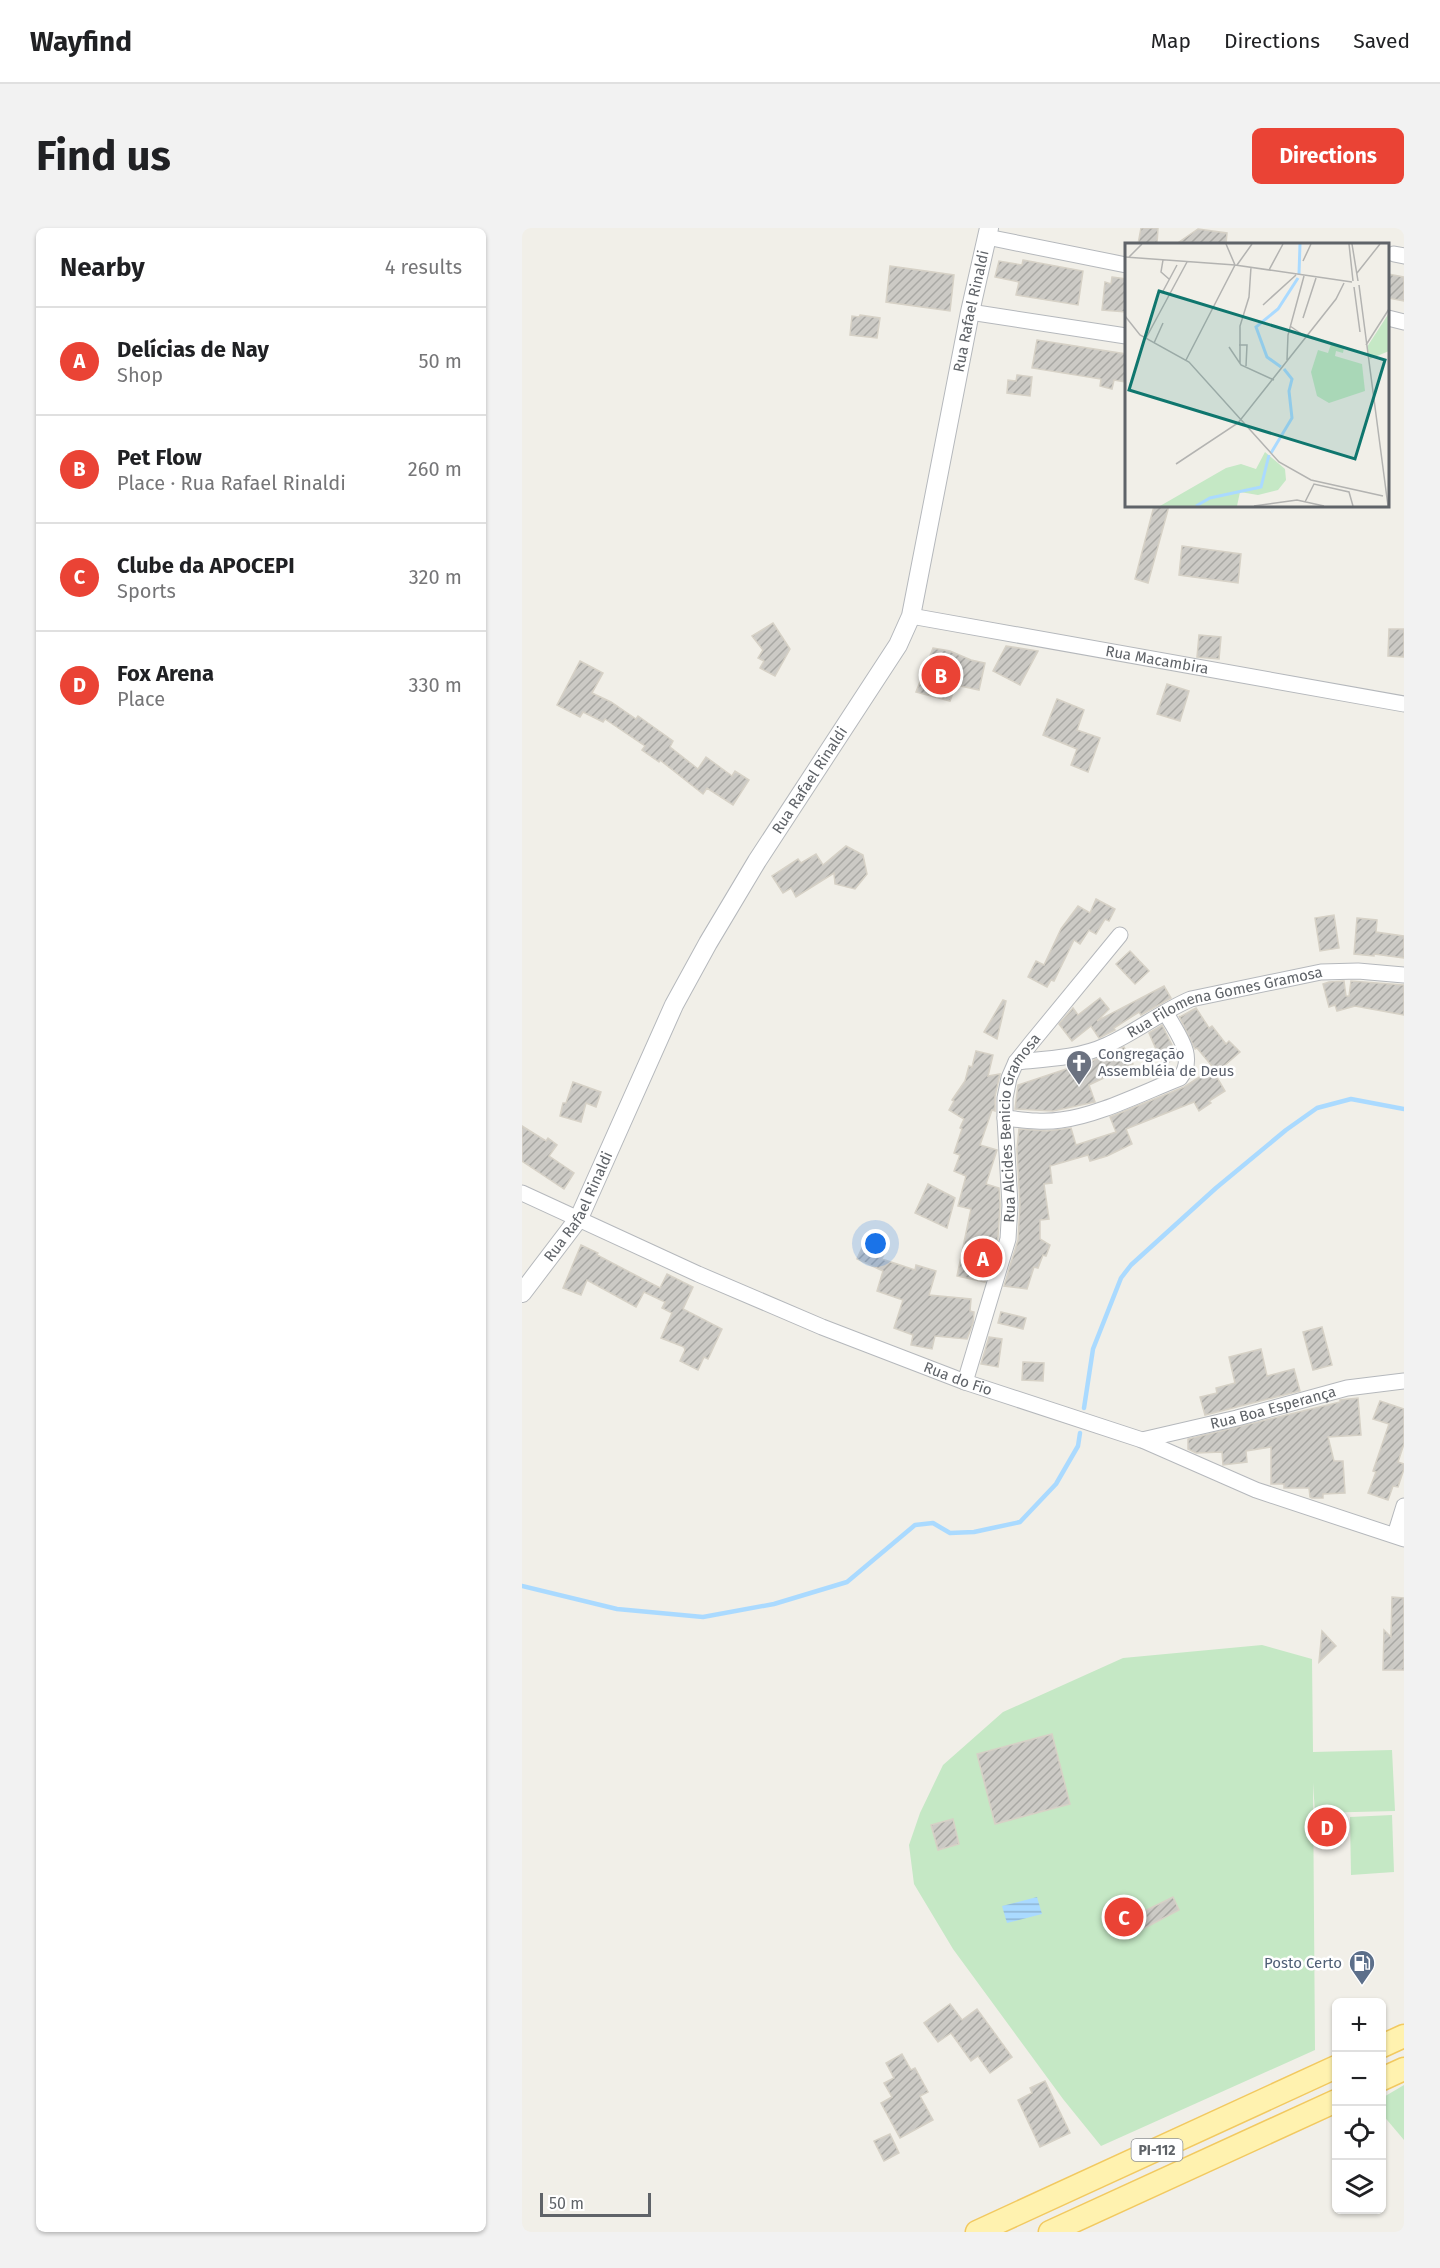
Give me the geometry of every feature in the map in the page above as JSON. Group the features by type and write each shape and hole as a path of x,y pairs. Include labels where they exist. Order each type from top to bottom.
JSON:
{"main road":[{"path":"1386,2044 1404,2036"},
{"name":"PI-112","path":"977,2232 1332,2069"},
{"path":"1386,2077 1404,2069"},
{"name":"PI-112","path":"1050,2232 1332,2102"}],"street":[{"path":"988,232 1125,265"},
{"name":"Rua Rafael Rinaldi","path":"522,1293 579,1218 674,1005 692,971 756,861 898,645 911,616 970,312 988,232"},
{"path":"970,312 1125,336"},
{"path":"1389,318 1404,322"},
{"name":"Rua Macambira","path":"911,616 1404,704"},
{"name":"Rua Alcides Benicio Gramosa","path":"965,1382 1008,1239 1010,1205 1005,1098 1009,1078 1016,1062 1120,935"},
{"name":"Rua Filomena Gomes Gramosa","path":"1016,1062 1084,1053 1106,1046 1191,999 1321,972 1358,970 1404,975"},
{"path":"1005,1118 1048,1122 1063,1120 1106,1107 1180,1078 1186,1071 1188,1054 1166,1013"},
{"name":"Rua do Fio","path":"522,1193 811,1323 965,1382 1142,1440 1256,1490 1400,1537"},
{"name":"Rua Boa Esperança","path":"1142,1440 1237,1418 1347,1388 1404,1381"},
{"path":"1400,1537 1404,1506"}],"green space":[{"path":"1262,1645 1312,1659 1313,1752 1392,1750 1395,1811 1315,1813 1313,1783 1315,2050 1101,2146 1063,2099 953,1949 914,1884 909,1845 920,1813 943,1765 1003,1712 1123,1658"},
{"path":"1392,1815 1394,1872 1351,1875 1350,1817"},
{"path":"1404,2085 1404,2140 1386,2119 1386,2096"}],"water":[{"path":"1037,1897 1042,1914 1007,1923 1002,1906"}],"building":[{"path":"1141,228 1158,228 1157,243 1138,243"},
{"path":"1198,229 1227,233 1226,243 1179,242"},
{"path":"1023,260 1083,271 1078,305 1016,295 1019,282 995,277 999,261 1022,265"},
{"path":"890,266 954,275 950,311 886,302"},
{"path":"1389,274 1404,277 1404,301 1389,298"},
{"path":"1112,277 1125,279 1125,312 1102,310 1105,282 1111,284"},
{"path":"860,315 880,318 877,338 850,335 852,316 859,317"},
{"path":"1037,340 1125,354 1125,382 1114,380 1112,389 1100,386 1101,379 1032,368"},
{"path":"1017,375 1032,377 1030,396 1007,393 1008,380 1016,381"},
{"path":"1154,507 1169,507 1148,583 1135,579"},
{"path":"1182,546 1241,554 1238,583 1179,575"},
{"path":"773,623 790,649 775,676 760,668 764,661 758,658 763,650 752,636"},
{"path":"1389,629 1404,629 1404,657 1388,656"},
{"path":"1199,635 1221,637 1219,659 1197,657"},
{"path":"1006,646 1038,651 1020,685 993,671"},
{"path":"933,648 950,651 985,663 979,690 956,685 950,701 916,692"},
{"path":"580,661 603,673 592,693 611,702 636,719 638,716 673,741 670,747 698,769 706,757 732,776 735,771 749,780 733,805 707,788 703,794 660,760 659,762 642,750 645,746 605,719 603,722 583,712 580,717 557,705"},
{"path":"1167,684 1189,691 1180,721 1157,714"},
{"path":"1057,699 1084,710 1077,730 1100,738 1088,772 1071,765 1077,749 1043,735"},
{"path":"846,846 863,855 867,874 855,889 835,884 834,873 796,897 791,888 783,893 772,876 798,859 801,863 816,854 823,865"},
{"path":"1096,899 1115,909 1109,921 1105,919 1096,934 1089,930 1080,944 1074,940 1054,981 1051,980 1047,987 1028,977 1036,961 1044,965 1061,929 1078,906 1090,913"},
{"path":"1334,915 1339,948 1320,951 1315,918"},
{"path":"1357,918 1377,920 1376,932 1404,936 1404,958 1354,954"},
{"path":"1130,951 1149,971 1135,984 1116,964"},
{"path":"1344,981 1346,996 1349,996 1351,981 1404,985 1404,1015 1355,1006 1337,1011 1335,1005 1329,1007 1323,984"},
{"path":"1164,986 1171,998 1141,1015 1139,1012 1114,1028 1115,1030 1099,1038 1091,1026 1072,1041 1059,1024 1073,1008 1078,1015 1100,998 1109,1009 1097,1021"},
{"path":"1003,1000 1006,1001 997,1039 984,1032"},
{"path":"1196,1008 1209,1028 1212,1026 1226,1044 1229,1041 1240,1052 1217,1072 1197,1048 1195,1049 1179,1016"},
{"path":"1162,1025 1177,1058 1163,1065 1149,1033"},
{"path":"1124,1047 1133,1064 1089,1085 1095,1102 1053,1111 1015,1109 1018,1085 1083,1065"},
{"path":"976,1051 993,1055 988,1076 1000,1074 995,1096 995,1111 992,1110 980,1145 997,1150 986,1184 999,1188 1000,1205 998,1237 985,1282 957,1276 971,1209 958,1206 966,1176 954,1171 960,1155 954,1153 964,1119 949,1110 954,1101 952,1100 965,1081 969,1066 972,1067"},
{"path":"1212,1069 1225,1091 1209,1101 1211,1103 1199,1111 1194,1102 1126,1129 1132,1144 1107,1156 1090,1161 1088,1155 1050,1166 1052,1183 1044,1184 1049,1219 1040,1220 1040,1239 1050,1245 1046,1256 1043,1255 1038,1268 1034,1267 1027,1289 1004,1286 1018,1240 1020,1205 1017,1149 1019,1129 1047,1131 1071,1128 1076,1145 1116,1132 1110,1117 1184,1087"},
{"path":"573,1082 601,1092 596,1107 586,1103 581,1122 560,1116 563,1103 566,1103"},
{"path":"522,1126 546,1141 548,1138 557,1145 549,1156 574,1173 564,1189 522,1161"},
{"path":"928,1184 955,1198 947,1228 915,1213"},
{"path":"866,1239 886,1249 882,1259 915,1270 916,1265 936,1271 929,1295 971,1299 970,1311 974,1312 973,1323 967,1339 935,1336 932,1349 911,1345 913,1335 894,1328 903,1300 877,1291 883,1271 857,1259"},
{"path":"581,1245 660,1288 667,1274 693,1287 683,1309 722,1329 708,1359 704,1357 698,1370 680,1361 684,1347 661,1338 672,1313 662,1308 665,1302 644,1292 636,1307 587,1280 581,1295 563,1288"},
{"path":"1001,1312 1026,1318 1023,1329 998,1323"},
{"path":"1322,1327 1332,1365 1313,1370 1303,1332"},
{"path":"989,1337 1002,1339 998,1367 981,1364"},
{"path":"1261,1349 1267,1376 1294,1369 1300,1391 1205,1415 1200,1397 1217,1393 1216,1388 1235,1383 1229,1357"},
{"path":"1023,1362 1044,1363 1043,1381 1022,1380"},
{"path":"1358,1398 1361,1435 1328,1437 1334,1461 1343,1461 1345,1493 1323,1494 1323,1498 1312,1498 1309,1488 1284,1488 1284,1484 1271,1484 1271,1447 1246,1451 1247,1462 1223,1465 1222,1452 1196,1453 1188,1449 1188,1439 1340,1402 1340,1400"},
{"path":"1380,1401 1404,1409 1404,1444 1398,1462 1404,1464 1404,1469 1398,1487 1393,1486 1388,1500 1368,1493 1389,1424 1373,1419"},
{"path":"1392,1597 1404,1598 1404,1670 1383,1670 1384,1630 1391,1637"},
{"path":"1322,1631 1336,1646 1319,1662"},
{"path":"1052,1734 1070,1804 995,1824 977,1754"},
{"path":"1315,1815 1339,1815 1340,1840 1316,1840"},
{"path":"953,1819 959,1844 938,1850 931,1825"},
{"path":"1173,1897 1179,1910 1141,1930 1134,1916"},
{"path":"950,2004 962,2020 977,2009 1012,2057 990,2073 978,2056 971,2061 951,2033 938,2042 924,2023"},
{"path":"902,2054 911,2070 915,2068 928,2092 920,2096 933,2120 900,2138 881,2103 892,2097 884,2083 894,2078 886,2063"},
{"path":"1045,2081 1070,2133 1040,2147 1018,2100 1032,2093 1030,2088"},
{"path":"890,2134 899,2153 884,2161 874,2141"}],"waterway":[{"path":"1084,1408 1093,1349 1121,1278 1131,1265 1216,1188 1286,1130 1317,1108 1351,1099 1404,1109"},
{"path":"522,1586 617,1609 703,1617 774,1604 847,1582 915,1525 933,1523 950,1533 974,1532 1020,1522 1056,1484 1078,1446 1080,1433"}],"place":[{"name":"Pet Flow","path":"941,675"},
{"name":"Congregação Assembléia de Deus","path":"1079,1086"},
{"name":"Delícias de Nay","path":"983,1258"},
{"name":"Fox Arena","path":"1327,1827"},
{"name":"Clube da APOCEPI","path":"1124,1917"},
{"name":"Posto Certo","path":"1362,1986"}]}
